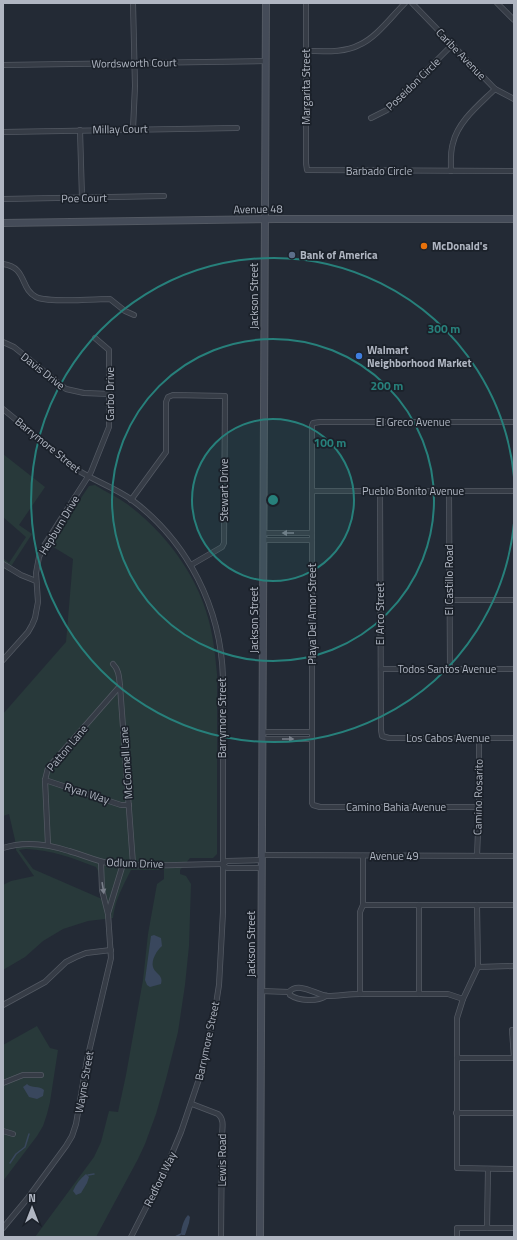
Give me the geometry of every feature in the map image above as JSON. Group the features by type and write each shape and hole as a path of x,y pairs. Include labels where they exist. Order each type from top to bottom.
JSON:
{"main road":[{"name":"Jackson Street","path":"260,1237 266,3"},
{"name":"Avenue 48","path":"3,223 265,219 514,219"}],"street":[{"path":"133,3 133,129"},
{"name":"Margarita Street","path":"306,3 307,170"},
{"path":"306,51 346,50 359,46 371,38 405,3"},
{"name":"Caribe Avenue","path":"412,3 495,89 514,99"},
{"path":"497,3 514,20"},
{"name":"Poseidon Circle","path":"371,118 387,110 452,45"},
{"name":"Wordsworth Court","path":"3,65 266,61"},
{"path":"451,171 452,143 457,132 465,120 495,89"},
{"name":"Millay Court","path":"3,132 237,128"},
{"path":"80,130 82,198"},
{"name":"Barbado Circle","path":"307,170 514,171"},
{"name":"Poe Court","path":"3,199 164,196"},
{"path":"3,264 12,266 16,269 23,278 27,288 36,297 48,300 110,299 125,311 134,315"},
{"name":"Garbo Drive","path":"88,477 109,427 109,350 95,338"},
{"name":"Davis Drive","path":"3,342 14,347 66,389 84,393 110,394"},
{"name":"Stewart Drive","path":"131,500 166,452 166,402 168,397 173,395 225,396 224,543 222,547 191,565"},
{"name":"Barrymore Street","path":"3,409 76,469 88,477 106,484 148,513 171,537 191,565 212,612 217,632 223,678 222,947 219,985 206,1051 192,1104 186,1119"},
{"name":"El Greco Avenue","path":"313,423 514,422"},
{"name":"Playa Del Amor Street","path":"313,423 313,805"},
{"name":"Hepburn Drive","path":"3,660 32,626 38,602 36,581 37,565 42,550 88,477"},
{"name":"Pueblo Bonito Avenue","path":"312,490 514,490"},
{"name":"El Arco Street","path":"380,490 380,669 382,736"},
{"name":"El Castillo Road","path":"449,490 450,669"},
{"path":"264,537 312,533"},
{"path":"264,537 312,540"},
{"path":"3,564 21,575 36,581"},
{"path":"450,600 514,600"},
{"name":"McConnell Lane","path":"113,664 117,668 119,675 133,864"},
{"name":"Todos Santos Avenue","path":"380,669 514,669"},
{"name":"Patton Lane","path":"48,846 45,780 48,768 120,686"},
{"path":"263,736 312,732"},
{"path":"263,736 312,739"},
{"name":"Los Cabos Avenue","path":"382,736 389,738 514,738"},
{"name":"Camino Rosarito","path":"477,856 479,738"},
{"name":"Ryan Way","path":"45,780 121,805 129,805"},
{"name":"Camino Bahia Avenue","path":"313,805 320,807 479,807"},
{"name":"Odlum Drive","path":"3,848 20,844 48,846 70,851 101,862 123,864 222,864 227,861 261,858"},
{"name":"Avenue 49","path":"261,858 275,856 514,856"},
{"path":"360,994 360,912 363,905 363,856"},
{"path":"239,861 239,868"},
{"name":"Wayne Street","path":"3,1228 32,1193 66,1146 72,1136 77,1118 87,1060 110,965 111,950 108,914 102,890 101,862"},
{"name":"Wayne Street","path":"108,914 123,864"},
{"name":"Odlum Drive","path":"222,864 227,868 261,868"},
{"path":"363,905 514,905"},
{"path":"419,905 419,994"},
{"path":"477,905 478,966 463,999 457,1018 457,1168 514,1169"},
{"path":"3,1005 45,982 66,962 86,953 111,950"},
{"path":"478,966 514,966"},
{"path":"261,991 288,992 292,988 298,988 326,996 360,994 448,994 463,999"},
{"path":"305,990 305,999"},
{"path":"288,992 293,998 321,999 326,996"},
{"path":"457,1058 514,1058 512,1030"},
{"path":"3,1083 23,1076 41,1075"},
{"name":"Lewis Road","path":"192,1104 218,1114 223,1120 222,1237"},
{"path":"456,1113 514,1113"},
{"name":"Redford Way","path":"131,1237 166,1168 186,1119"},
{"path":"3,1131 13,1134"},
{"path":"487,1228 488,1169"},
{"path":"457,1237 457,1228 514,1228"}],"shaded area":[{"path":"3,454 45,487 19,525 32,534 8,571 3,568 3,558 9,563 26,537 3,517"},
{"path":"95,485 127,504 140,514 164,538 185,566 200,595 206,611 212,635 217,674 217,854 213,858 190,858 180,870 180,874 186,876 191,884 189,946 185,985 178,1032 166,1079 156,1114 138,1159 96,1237 35,1237 94,1157 101,1142 109,1111 118,1112 143,980 148,934 157,884 164,879 164,870 131,870 117,899 113,918 88,921 63,929 43,941 25,957 3,970 3,885 11,881 34,876 16,850 9,814 3,816 3,714 66,642 73,559 50,545 89,486","holes":["19,850 35,850 62,855 96,867 98,871 102,899 33,869"]},
{"path":"37,1026 50,1048 58,1050 50,1102 43,1126 3,1181 3,1045"}],"water":[{"path":"154,935 161,938 162,946 155,955 153,967 162,981 161,984 150,987 147,985 145,980 151,936"},
{"path":"27,1084 44,1090 43,1096 37,1099 29,1097 23,1087"},
{"path":"86,1174 89,1177 87,1183 81,1193 76,1195 73,1191 74,1188"},
{"path":"188,1215 190,1217 189,1223 185,1235 182,1235 182,1226"}],"waterway":[{"path":"10,1163 16,1154 25,1147 29,1134"},
{"path":"88,1175 94,1174"},
{"path":"175,1237 181,1234"}],"place":[{"name":"McDonald's","path":"424,246"},
{"name":"Bank of America","path":"292,255"},
{"name":"Walmart Neighborhood Market","path":"359,356"}]}
